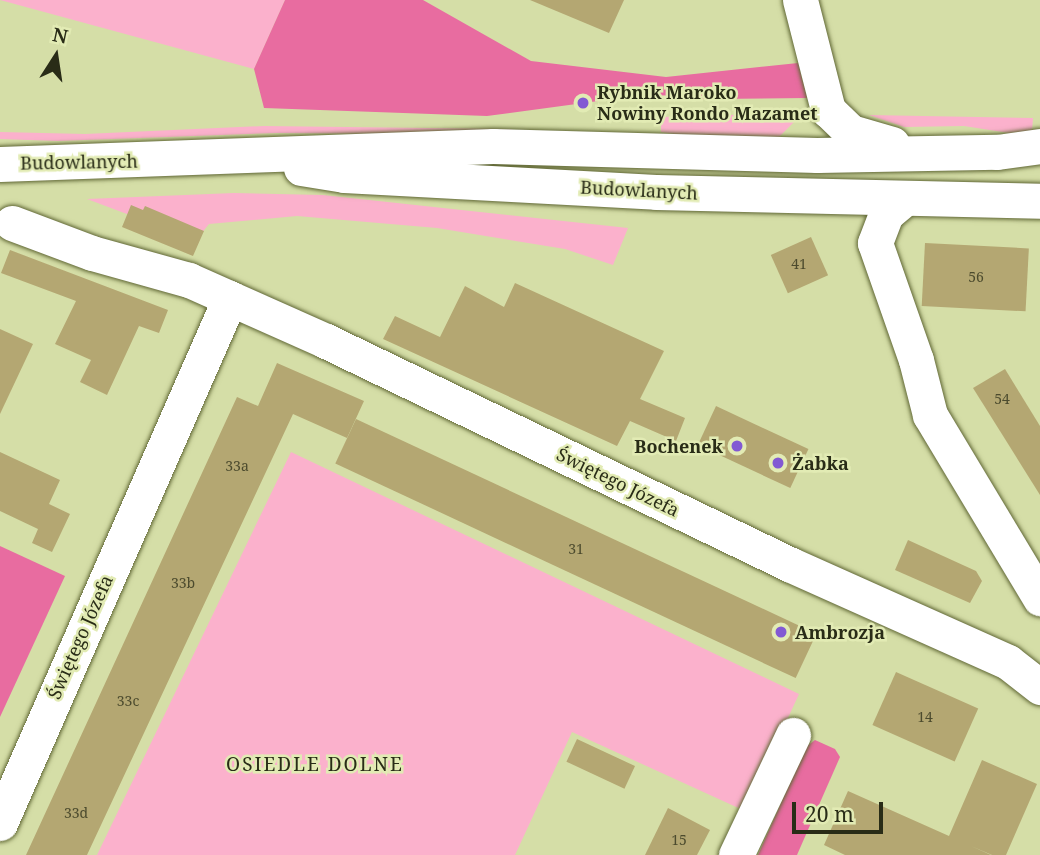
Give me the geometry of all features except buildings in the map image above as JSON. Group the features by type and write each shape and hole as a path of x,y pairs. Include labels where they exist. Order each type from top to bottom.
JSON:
{"street":[{"path":"800,0 828,110 851,132 929,154"},
{"path":"791,155 816,131 828,110"},
{"name":"Budowlanych","path":"0,169 493,146 791,155 997,152 1040,146"},
{"name":"Budowlanych","path":"239,157 344,175 656,192 1040,201"},
{"path":"905,198 886,214 875,243 920,376 930,415 1040,598"},
{"name":"Świętego Józefa","path":"12,223 104,257 189,280 326,341 789,564 1024,661 1040,687"},
{"name":"Świętego Józefa","path":"0,823 230,298"},
{"path":"736,855 793,734"}],"shaded area":[{"path":"0,0 285,0 254,69"},
{"path":"285,0 423,0 531,61 666,77 798,63 807,98 606,100 487,116 264,108 254,69"},
{"path":"803,113 778,138 749,145 661,132 661,117"},
{"path":"869,115 1033,118 1032,131 1009,133 964,126 904,127"},
{"path":"264,126 512,129 513,135 277,133 58,141 0,139 0,132 85,134"},
{"path":"234,193 323,195 628,228 613,265 565,249 437,228 297,216 209,224 196,240 87,199"},
{"path":"291,452 799,694 745,811 572,732 515,855 97,855"},
{"path":"0,546 65,576 0,717"},
{"path":"815,740 835,749 840,757 797,855 758,855 806,747"}],"place":[{"name":"Rybnik Maroko Nowiny Rondo Mazamet","path":"583,103"},
{"name":"Bochenek","path":"737,446"},
{"name":"Żabka","path":"778,463"},
{"name":"Ambrozja","path":"781,632"}],"district":[{"name":"OSIEDLE DOLNE","path":"315,765"}]}
